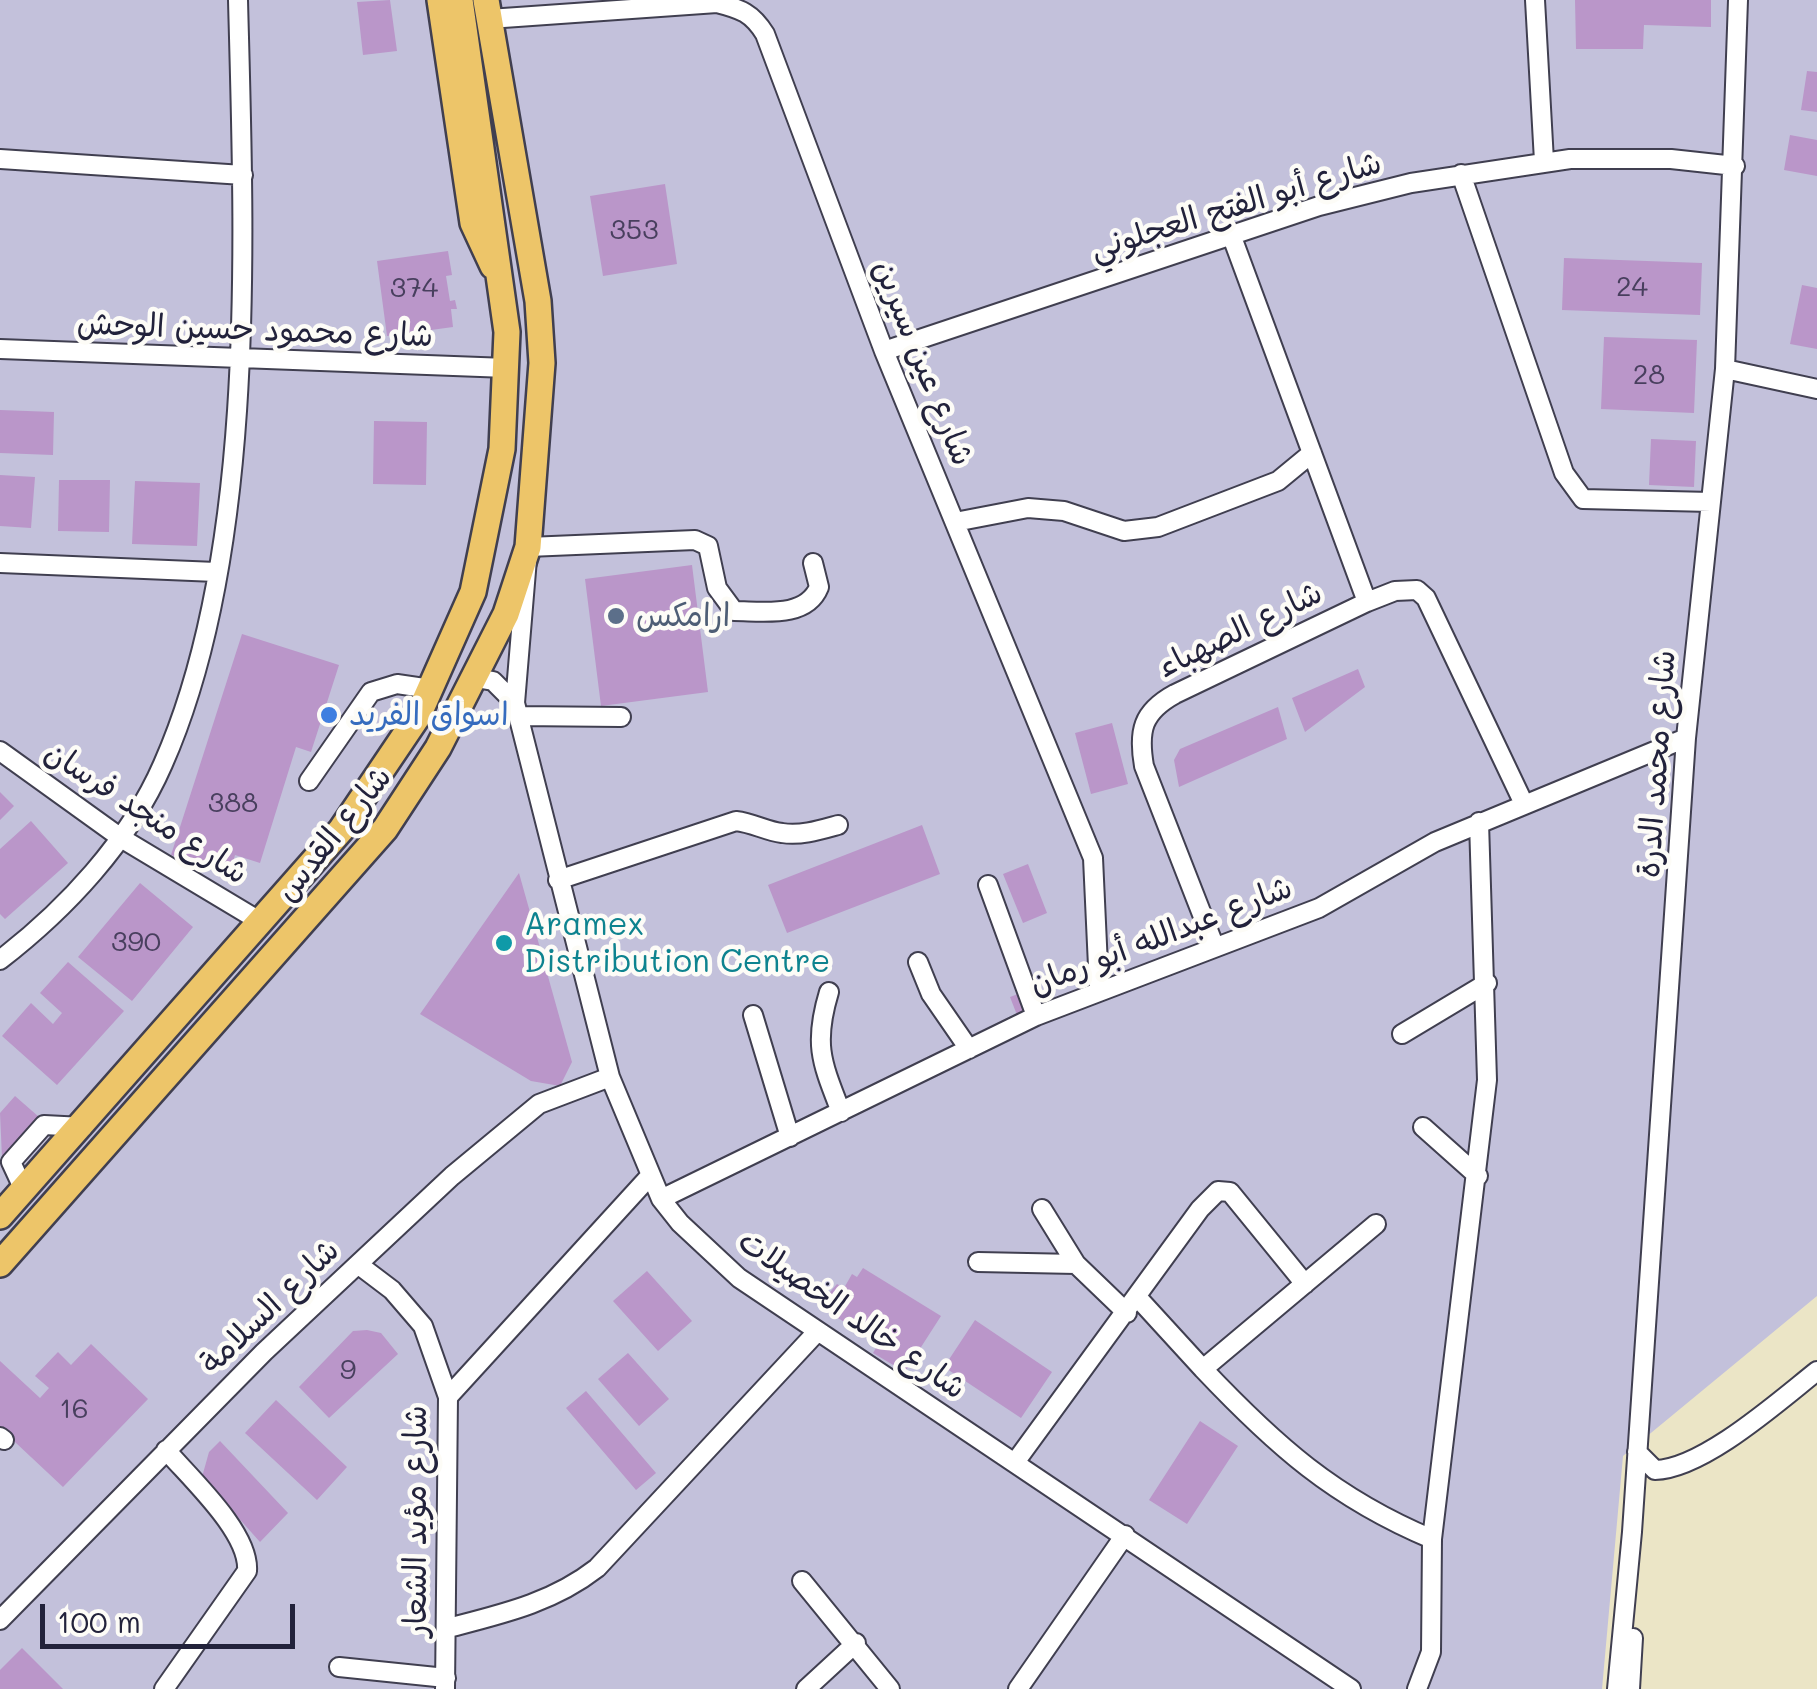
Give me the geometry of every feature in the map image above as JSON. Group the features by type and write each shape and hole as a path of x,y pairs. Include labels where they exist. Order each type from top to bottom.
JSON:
{"highway":[{"path":"440,0 473,223 482,249 502,279"},
{"name":"شارع القدس","path":"0,1216 83,1127 367,794 431,688 472,592 502,450 507,368 502,279 460,0"},
{"name":"شارع القدس","path":"0,1264 350,873 416,784 476,678 506,614 528,547 541,419 538,301 488,10"}],"street":[{"path":"0,960 74,895 121,838 162,767 194,679 216,572 238,359 243,175 238,0"},
{"path":"1535,0 1544,161"},
{"name":"شارع محمد الدرة","path":"1617,1689 1632,1532 1686,738 1726,369 1738,0"},
{"name":"شارع عين سيرين","path":"488,10 716,3 754,16 765,34 884,351 1093,858 1099,988"},
{"name":"شارع أبو الفتح العجلوني","path":"884,351 1349,198 1544,161 1606,157 1735,166"},
{"path":"0,159 243,175"},
{"path":"1461,174 1564,473 1583,499 1711,502"},
{"name":"شارع الصهباء","path":"1232,237 1367,602"},
{"name":"شارع محمود حسين الوحش","path":"0,348 507,368"},
{"path":"1726,369 1817,390"},
{"path":"954,522 1028,508 1064,511 1124,532 1158,527 1278,481 1312,454"},
{"path":"528,547 694,540 708,546 717,588 734,611 782,611 803,606 819,588 813,564"},
{"name":"شارع خالد الخصيلات","path":"528,547 516,710 610,1077 662,1199 688,1231 739,1278 816,1333 1016,1461 1351,1689"},
{"path":"0,562 216,572"},
{"name":"شارع الصهباء","path":"1214,944 1144,766 1140,741 1143,720 1156,704 1367,602 1395,591 1417,590 1426,598 1524,804"},
{"path":"476,678 493,681 516,710 621,717"},
{"path":"309,781 370,692 396,684 431,688"},
{"name":"شارع عبدالله أبو رمان","path":"662,1199 1036,1016 1214,944 1319,908 1434,842 1686,738"},
{"name":"شارع منجد فرسان","path":"0,751 121,838 261,922"},
{"path":"558,880 736,821 758,823 780,833 810,832 838,825"},
{"path":"1417,1689 1431,1652 1432,1539 1488,1080 1479,822"},
{"path":"988,885 1036,1016"},
{"path":"918,962 932,994 968,1049"},
{"path":"1402,1034 1487,983"},
{"path":"829,992 818,1028 820,1056 841,1112"},
{"path":"753,1015 790,1137"},
{"name":"شارع السلامة","path":"0,1620 166,1450 359,1264 526,1113 562,1093 610,1077"},
{"path":"1424,1126 1478,1176"},
{"path":"448,1397 650,1177"},
{"path":"1016,1461 1200,1210 1223,1190 1230,1192 1305,1284"},
{"path":"1042,1209 1076,1264 1133,1306 1203,1369 1286,1454 1377,1514 1432,1539"},
{"path":"1203,1369 1376,1224"},
{"path":"978,1262 1076,1264"},
{"name":"شارع مؤيد الشعار","path":"359,1264 392,1290 423,1326 448,1397 445,1684"},
{"path":"448,1628 568,1591 596,1568 816,1333"},
{"path":"1637,1452 1655,1470 1670,1470 1726,1439 1817,1371"},
{"path":"164,1689 247,1572 248,1560 240,1538 166,1450"},
{"name":"شارع محمد الدرة","path":"1630,1689 1636,1575 1632,1532"},
{"path":"1018,1689 1125,1535"},
{"path":"802,1581 890,1689"},
{"path":"806,1689 856,1643"},
{"path":"340,1667 445,1684"}],"shaded area":[{"path":"0,0 1817,0 1817,1296 1623,1456 1602,1689 0,1689"}],"building":[{"path":"390,0 397,51 363,55 357,2"},
{"path":"1575,0 1711,0 1711,27 1644,25 1643,49 1576,49"},
{"path":"1807,71 1817,72 1817,112 1801,110"},
{"path":"1790,135 1817,140 1817,176 1784,170"},
{"path":"665,184 677,264 603,276 590,196"},
{"path":"448,251 452,275 446,276 450,301 455,300 457,309 451,309 453,327 387,336 377,261"},
{"path":"1564,258 1702,263 1700,315 1562,310"},
{"path":"1802,285 1817,288 1817,349 1790,344"},
{"path":"1604,337 1697,340 1694,413 1601,409"},
{"path":"0,410 54,412 53,455 0,453"},
{"path":"374,421 427,422 426,485 373,484"},
{"path":"1651,439 1696,441 1694,487 1649,485"},
{"path":"0,475 35,477 31,528 0,526"},
{"path":"59,480 110,480 109,532 58,531"},
{"path":"135,481 200,483 197,546 132,544"},
{"path":"692,565 708,692 601,706 585,579"},
{"path":"242,634 339,665 311,752 296,747 260,863 235,855 230,874 171,855"},
{"path":"1358,669 1365,687 1305,732 1292,698"},
{"path":"1278,707 1287,739 1179,787 1174,760 1180,749"},
{"path":"1112,723 1128,784 1091,794 1075,733"},
{"path":"0,792 14,806 0,820"},
{"path":"31,821 68,863 5,919 0,914 0,849"},
{"path":"922,825 940,874 787,933 768,885"},
{"path":"1028,864 1047,913 1023,923 1003,874"},
{"name":"Aramex Distribution Centre","path":"519,873 572,1062 560,1086 531,1081 420,1014"},
{"path":"140,883 193,927 132,1001 78,957"},
{"path":"68,962 124,1011 57,1085 2,1036 31,1003 53,1024 62,1013 40,993"},
{"path":"1018,994 1025,1011 1017,1015 1010,997"},
{"path":"15,1096 39,1117 2,1158 0,1113"},
{"path":"863,1268 941,1316 905,1372 873,1353 879,1343 818,1306 837,1284 844,1288 852,1274 857,1277"},
{"path":"647,1271 692,1321 658,1351 613,1301"},
{"path":"975,1320 1052,1372 1021,1418 944,1367"},
{"path":"353,1331 381,1333 398,1354 329,1418 299,1387"},
{"path":"91,1344 148,1399 63,1487 0,1428 0,1361 40,1398 49,1388 35,1376 58,1352 71,1365"},
{"path":"628,1353 669,1399 639,1426 598,1379"},
{"path":"586,1391 656,1473 636,1490 566,1408"},
{"path":"276,1400 347,1467 317,1500 245,1433"},
{"path":"1200,1421 1238,1446 1187,1524 1149,1500"},
{"path":"220,1441 288,1513 260,1542 202,1477 209,1452"},
{"path":"22,1648 63,1689 0,1689 0,1670"}],"place":[{"name":"ارامكس","path":"616,616"},
{"name":"اسواق الفريد","path":"329,715"},
{"name":"Aramex Distribution Centre","path":"504,943"}]}
